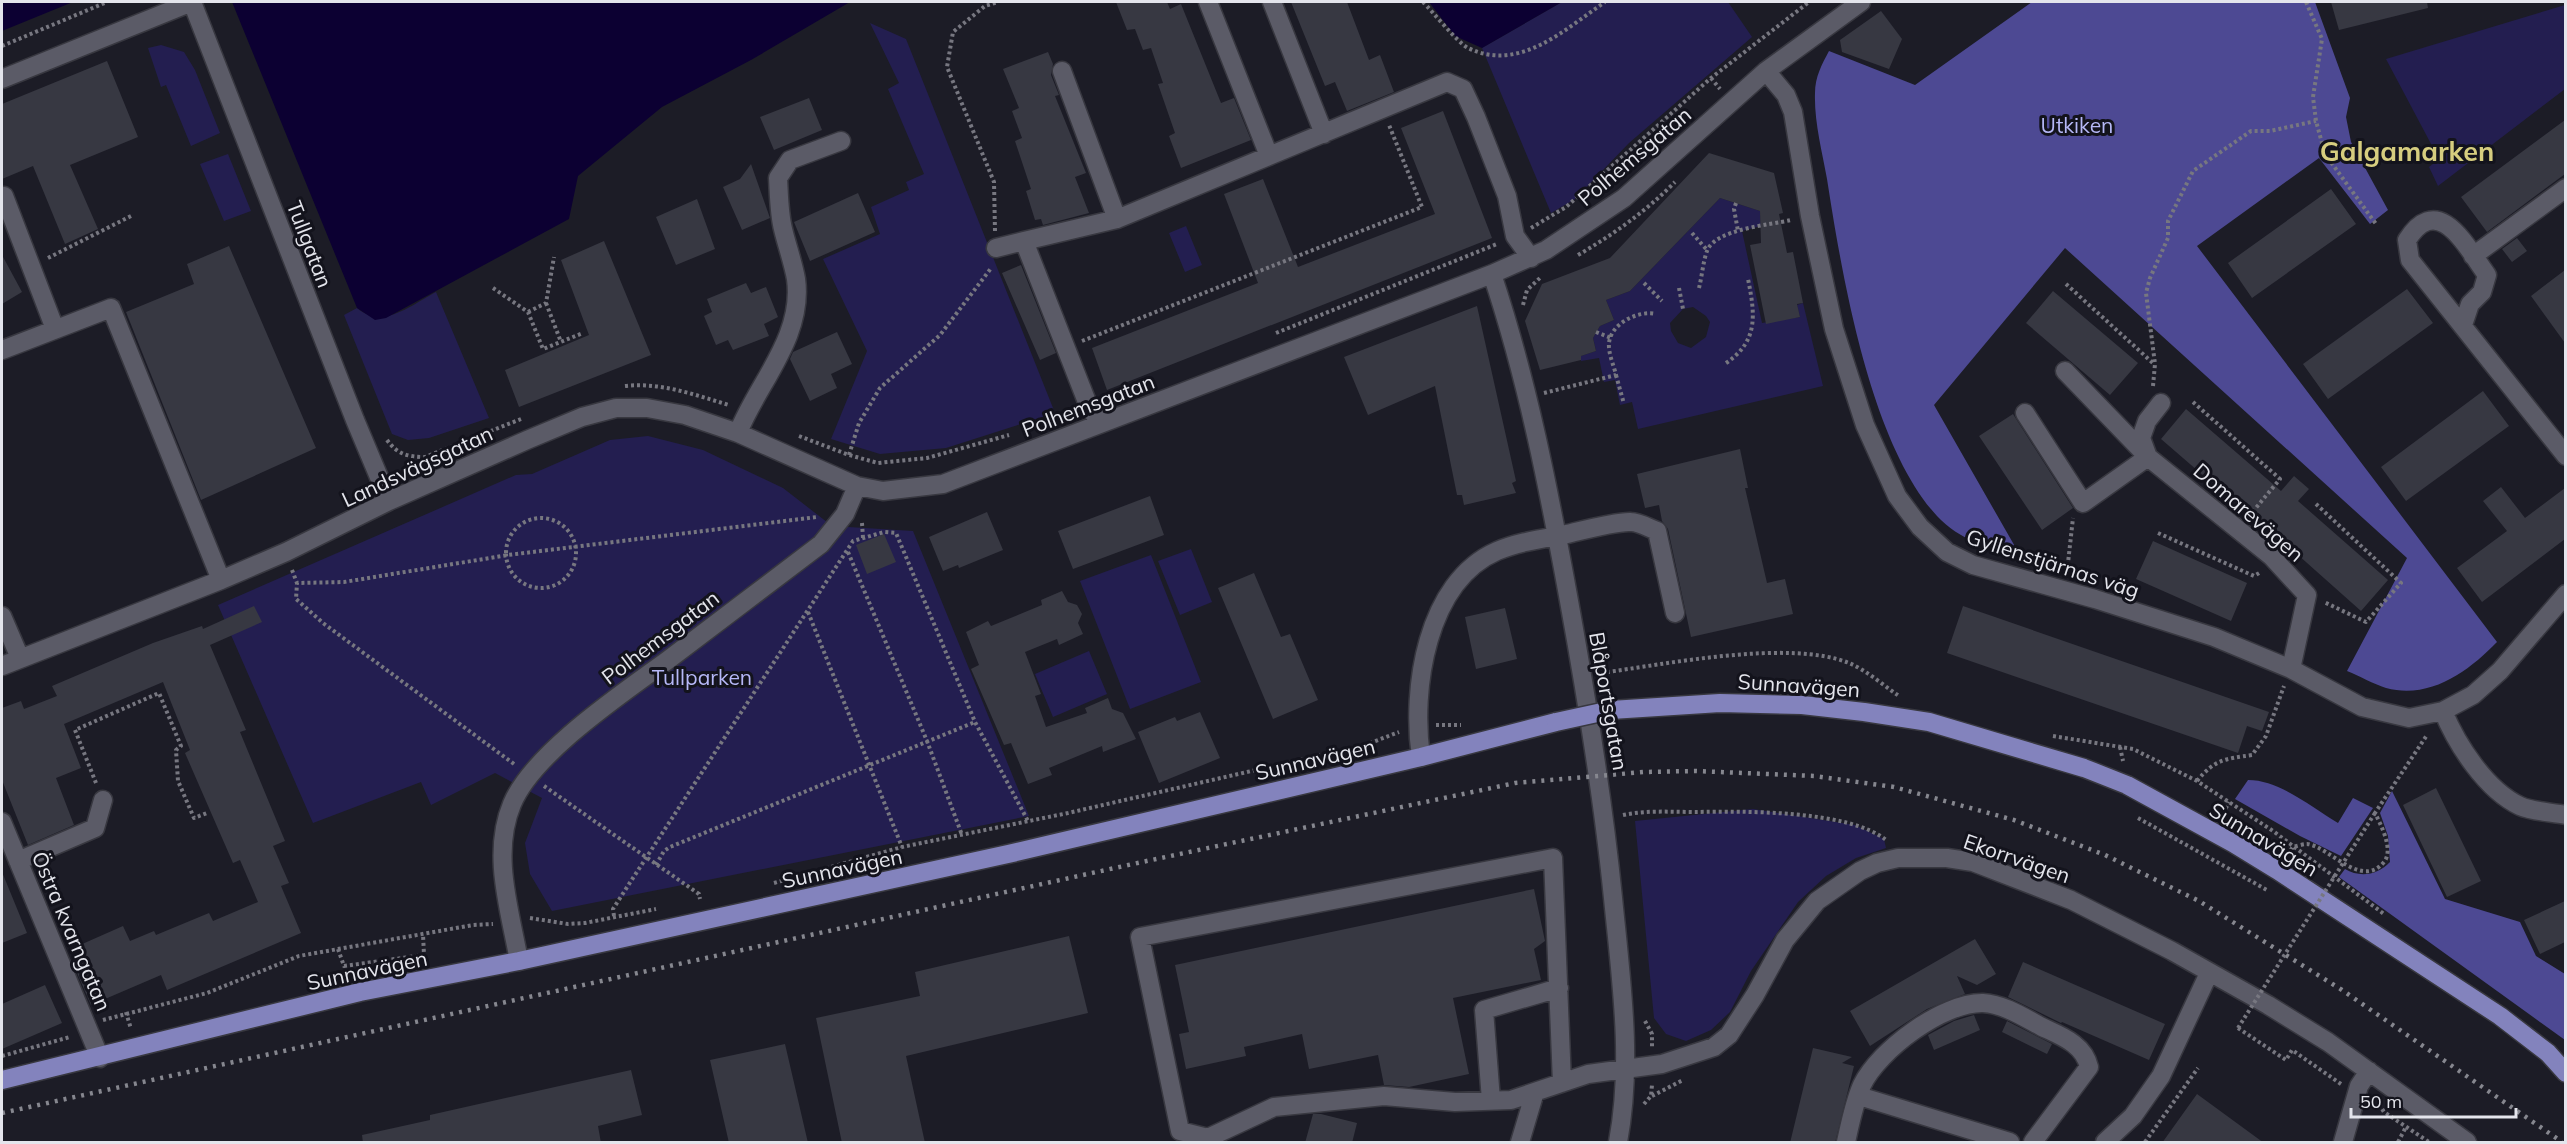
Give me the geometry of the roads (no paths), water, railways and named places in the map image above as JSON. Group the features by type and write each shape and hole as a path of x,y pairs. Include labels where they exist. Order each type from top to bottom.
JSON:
{"main road":[{"name":"Sunnavägen","path":"2,1080 100,1058 360,992 519,961 1008,854 1420,757 1556,722 1611,710 1720,703 1802,705 1929,722 2084,768 2127,785 2277,870 2500,1016 2548,1053 2565,1073"}],"street":[{"path":"2,79 192,2"},
{"name":"Tullgatan","path":"192,2 355,420 389,501"},
{"path":"1208,2 1269,156"},
{"path":"1272,2 1324,134"},
{"name":"Polhemsgatan","path":"519,961 504,887 502,853 512,804 529,775 552,752 610,703 821,544 845,514 857,486 883,491 944,484 1531,258 1588,224 1643,183 1766,71 1861,2"},
{"path":"1062,71 1117,219"},
{"name":"Gyllenstjärnas väg","path":"1766,71 1786,94 1793,112 1810,216 1841,350 1865,425 1897,496 1920,527 1947,552 1973,565 2214,637 2291,669 2362,707 2409,718 2443,711 2473,695 2500,671 2565,594"},
{"path":"996,248 1117,219 1447,82 1463,89 1507,196 1515,236 1531,258"},
{"path":"738,433 746,412 779,358 791,325 796,298 796,279 782,226 778,178 790,160 841,141"},
{"path":"2473,256 2565,188"},
{"path":"4,196 55,329"},
{"path":"2463,325 2470,304 2482,292 2487,275 2445,222 2430,220 2414,229 2408,240 2410,260 2565,456"},
{"path":"1024,241 1089,407 1101,423"},
{"name":"Blåportsgatan","path":"1492,274 1523,374 1557,536 1596,753 1608,848 1624,1021 1625,1070 1618,1143"},
{"path":"2,350 111,308 221,580"},
{"name":"Domarevägen","path":"2065,371 2148,457 2277,563 2307,595 2291,669"},
{"path":"2025,413 2083,503 2148,457 2141,438 2147,421 2161,403"},
{"name":"Landsvägsgatan","path":"2,666 221,580 286,552 389,501 582,417 616,408 672,411 738,433 857,486"},
{"path":"1420,757 1416,727 1423,669 1434,619 1452,589 1472,567 1496,551 1530,540 1632,521 1657,531 1675,613"},
{"path":"2,616 20,658"},
{"path":"2443,711 2454,739 2495,789 2521,806 2565,815"},
{"path":"18,861 95,828 103,800"},
{"name":"Östra kvarngatan","path":"2,822 100,1058"},
{"path":"1206,1140 1180,1131 1140,937 1553,858 1562,1083"},
{"name":"Ekorrvägen","path":"1206,1140 1274,1107 1383,1096 1455,1102 1511,1100 1588,1074 1662,1064 1714,1047 1729,1035 1755,995 1785,940 1817,901 1876,863 1898,858 1947,858 1973,862 2071,900 2172,951 2268,1005 2358,1081 2467,1143"},
{"path":"2105,1143 2133,1116 2161,1076 2209,973"},
{"path":"1491,1100 1484,1010 1558,988"},
{"path":"1845,1143 1862,1086 1876,1063 1896,1044 1924,1025 1947,1012 1973,1004 1995,1005 2060,1036 2081,1048 2088,1060 2089,1067 2033,1143"},
{"path":"2343,1143 2358,1081"},
{"path":"1520,1143 1535,1092"},
{"path":"1859,1096 2010,1143"}],"railway":[{"path":"2,1113 1142,862 1515,783 1644,772 1695,771 1814,776 1894,787 2014,820 2105,855 2199,901 2342,990 2562,1142"}],"district":[{"name":"Galgamarken","path":"2407,151"}],"park label":[{"name":"Utkiken","path":"2077,125"},
{"name":"Tullparken","path":"702,677"}]}
